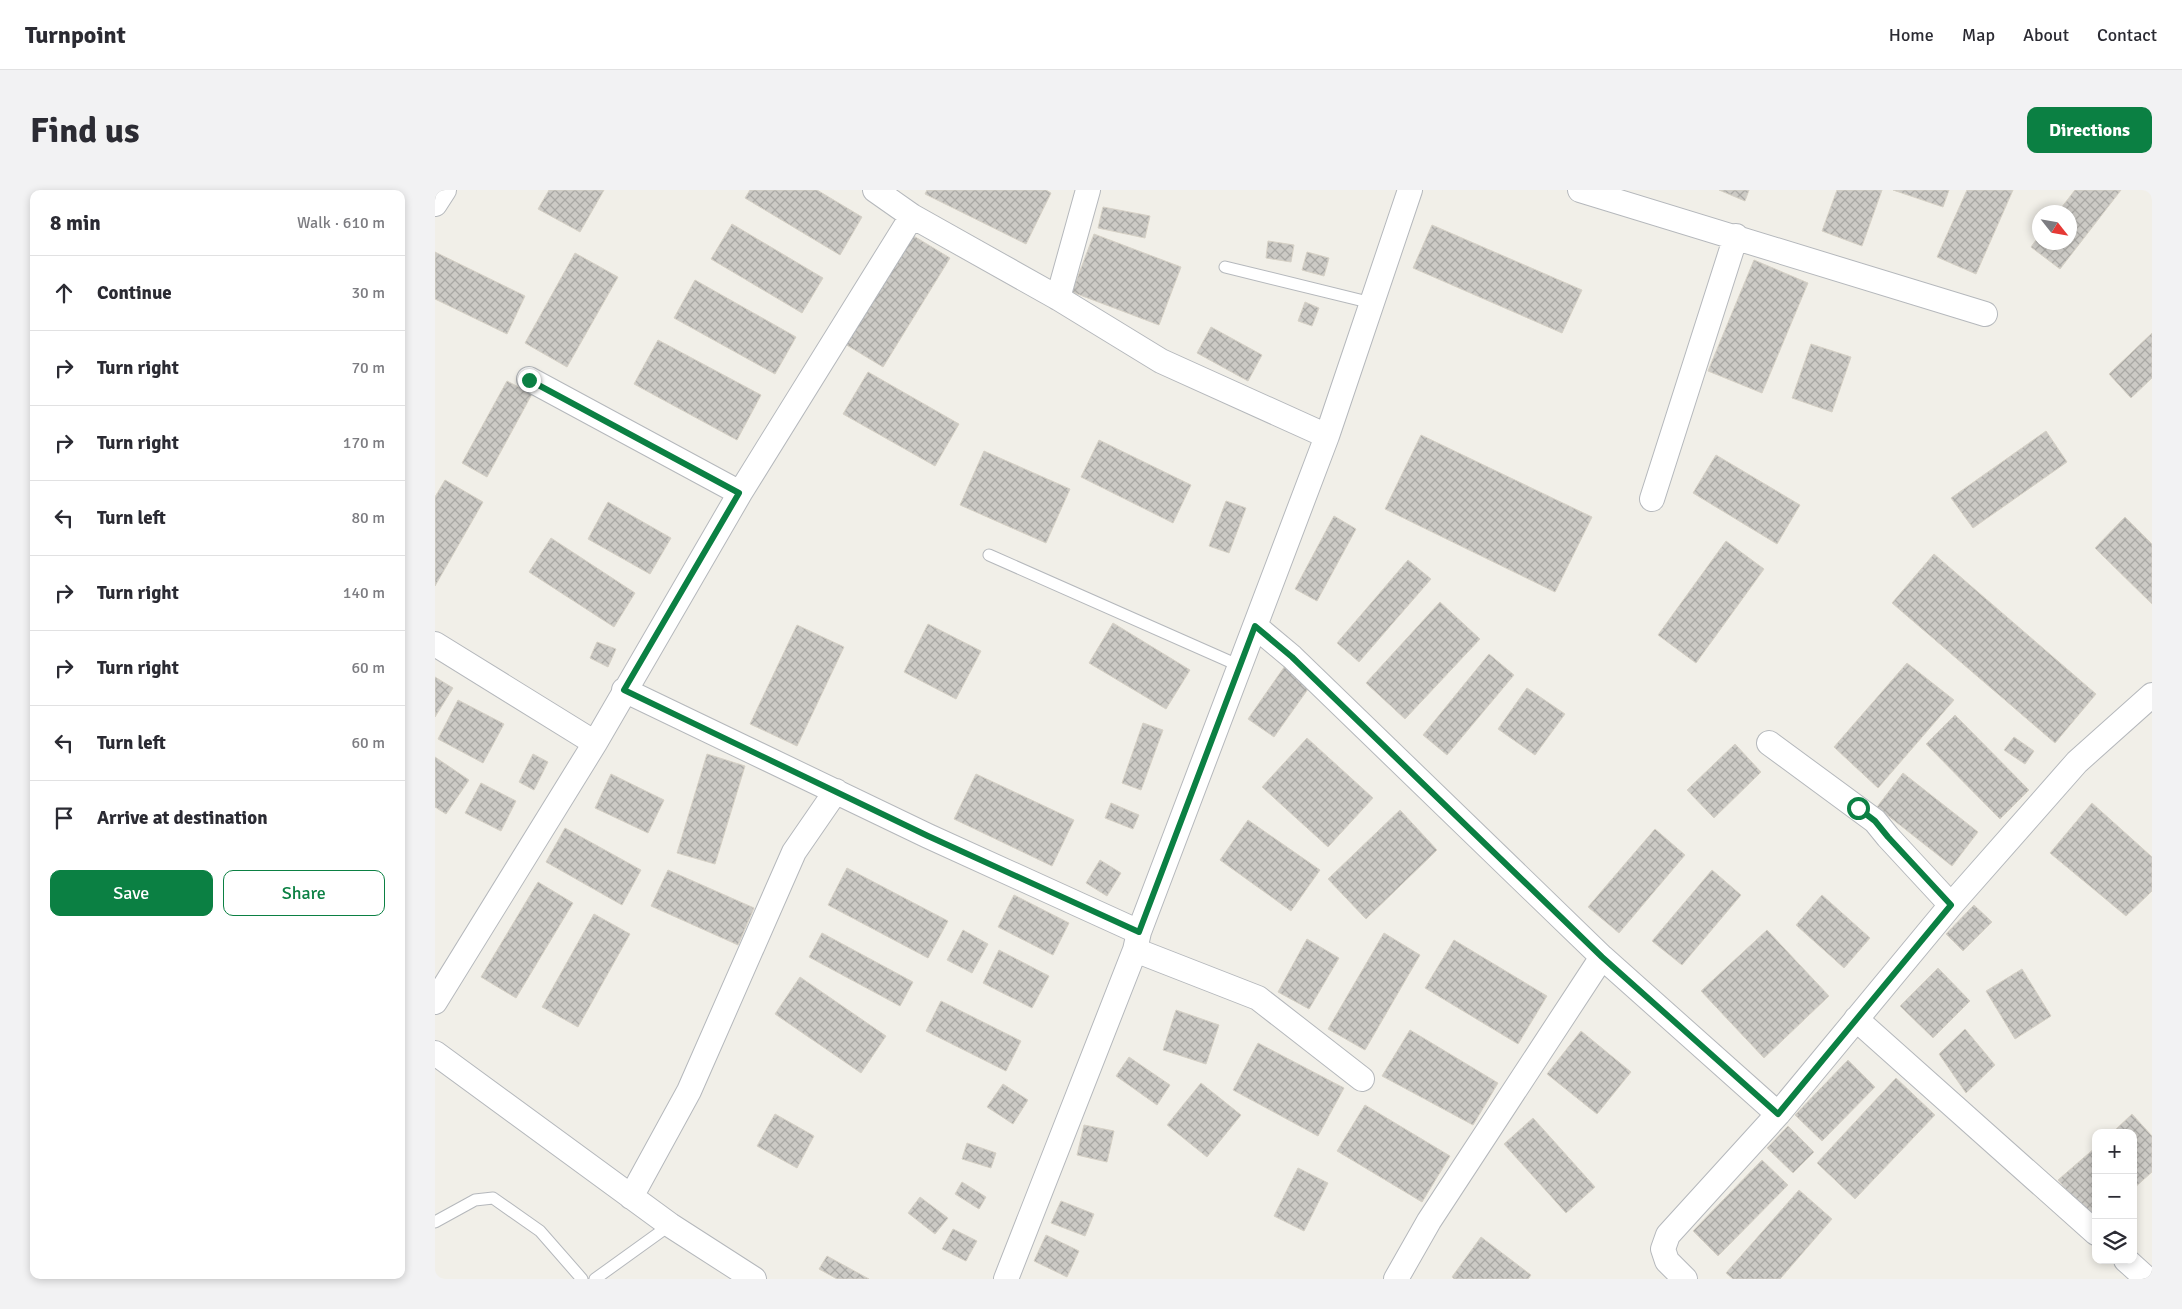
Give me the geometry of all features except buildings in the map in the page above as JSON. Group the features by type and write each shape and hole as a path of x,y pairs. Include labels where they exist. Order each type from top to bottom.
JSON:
{"street":[{"path":"435,204 444,190"},
{"path":"875,190 912,216 1058,298 1161,361 1327,436"},
{"path":"1058,298 1088,190"},
{"path":"1006,1279 1137,941 1327,436 1411,190"},
{"path":"1580,190 1736,236 1985,314"},
{"path":"435,1002 595,744 624,690 739,493 912,216"},
{"path":"1652,499 1736,236"},
{"path":"529,380 739,493"},
{"path":"1255,626 1292,657 1602,957 1778,1114"},
{"path":"435,644 595,744"},
{"path":"624,690 836,791 1137,941 1258,998 1362,1078"},
{"path":"1685,1279 1667,1261 1663,1249 1668,1235 1778,1114 1951,905 2077,762 2152,695"},
{"path":"1769,743 1875,821 1951,905"},
{"path":"631,1197 689,1091 794,852 836,791"},
{"path":"1396,1279 1429,1221 1602,957"},
{"path":"1856,1019 2092,1229"},
{"path":"435,1053 670,1225 754,1279"},
{"path":"2130,1264 2147,1279"}],"lane":[{"path":"1225,267 1372,302"},
{"path":"989,555 1240,666"},
{"path":"435,1222 475,1200 493,1198 540,1231 582,1279"},
{"path":"595,1279 670,1225"}],"route":[{"path":"529,380 739,493 624,690 928,836 1139,932 1255,626 1292,657 1602,957 1778,1114 1951,905 1875,821 1858,808"}]}
